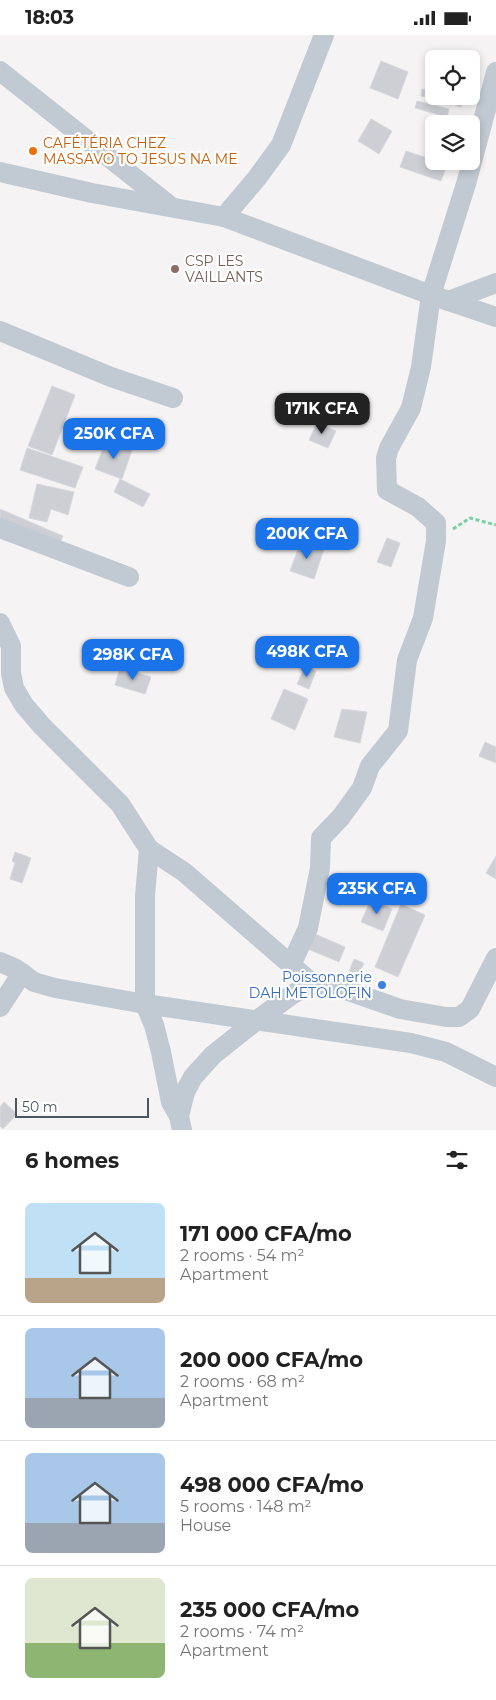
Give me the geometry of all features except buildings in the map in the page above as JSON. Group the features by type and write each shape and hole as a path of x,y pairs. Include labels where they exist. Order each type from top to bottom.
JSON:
{"street":[{"path":"224,217 257,178 281,145 324,35"},
{"path":"0,71 171,206"},
{"path":"291,965 308,928 320,868 321,838 341,817 362,788 370,766 398,731 407,660 423,618 436,541 436,523 418,507 387,490 386,458 389,448 412,408 466,185 496,72"},
{"path":"0,172 92,193 224,217 496,317"},
{"path":"440,298 496,283"},
{"path":"0,331 111,377 172,397"},
{"path":"0,528 129,577"},
{"path":"0,623 12,646 14,689 24,705 120,804 149,849 184,872 313,984"},
{"path":"149,849 145,896 146,1004 161,1052 171,1102 181,1123"},
{"path":"181,1123 185,1092 193,1077 213,1055 257,1020 294,994 313,984 334,986 400,1009 446,1017 459,1017 470,1009 496,958"},
{"path":"0,961 34,982 55,988 146,1004 411,1043 446,1052 496,1077"},
{"path":"0,1007 22,973"}],"path":[{"path":"436,541 470,519 496,525"}],"place":[{"name":"CAFÉTÉRIA CHEZ MASSAVO TO JESUS NA ME","path":"33,151"},
{"name":"CSP LES VAILLANTS","path":"175,269"},
{"name":"Poissonnerie DAH METOLOFIN","path":"382,985"}]}
